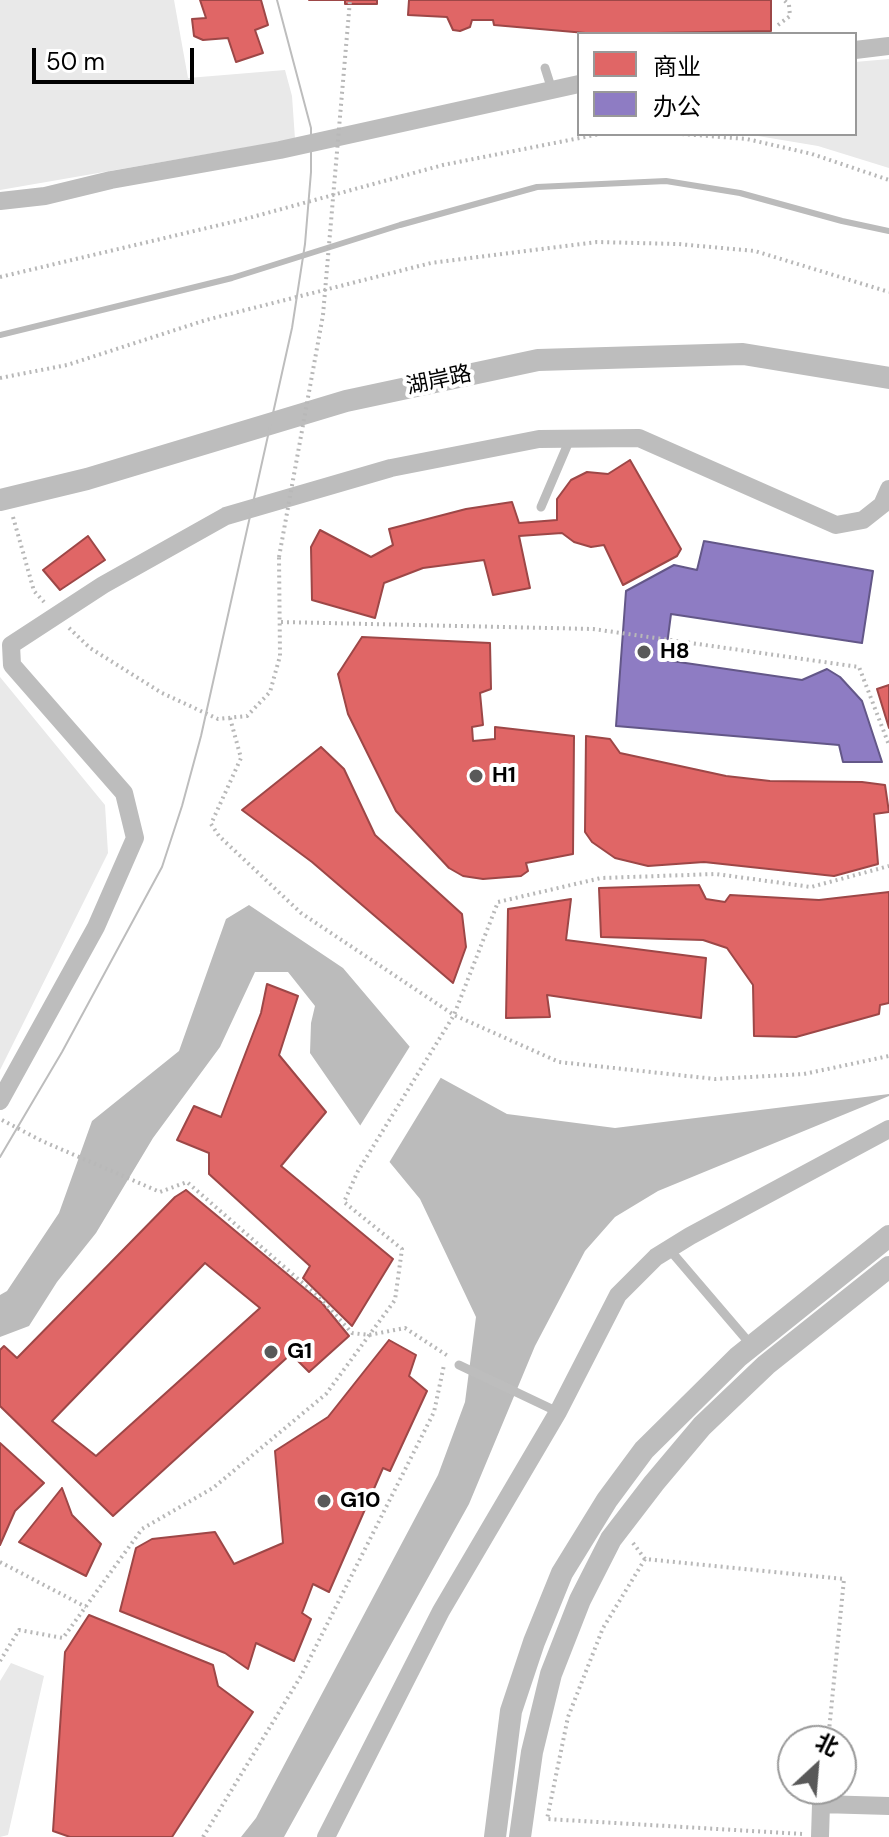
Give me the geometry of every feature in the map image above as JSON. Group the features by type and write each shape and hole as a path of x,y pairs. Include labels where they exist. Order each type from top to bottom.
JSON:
{"street":[{"path":"857,50 889,46"},
{"path":"0,201 45,196 111,180 280,150 577,84"},
{"name":"湖岸路","path":"4,499 133,466 346,401 538,360 743,354 889,378"},
{"path":"0,1101 96,927 135,838 124,793 12,665 5,643 226,516 391,468 539,439 639,438 836,525 863,520 882,505 889,489"},
{"path":"326,1837 441,1611 558,1412 618,1295 656,1257 669,1249 889,1129"},
{"path":"495,1837 511,1711 562,1573 607,1500 644,1450 690,1402 752,1346 889,1236"},
{"path":"520,1837 532,1752 551,1674 580,1600 611,1539 702,1426 766,1365 889,1267"},
{"path":"820,1836 821,1804 889,1806"}],"lane":[{"path":"545,68 552,90"},
{"path":"541,507 570,439"},
{"path":"669,1249 752,1346"},
{"path":"459,1365 558,1412"}],"path":[{"path":"4,499 34,591 90,648 137,678 218,719 247,716 270,692 280,656 279,557 323,315 350,0"},
{"path":"778,25 790,16 789,5 784,0"},
{"path":"0,277 245,219 443,165 590,136"},
{"path":"702,136 760,142 812,154 889,180"},
{"path":"0,378 67,365 206,320 431,263 597,242 678,244 755,251 889,292"},
{"path":"281,622 593,629 859,667 889,745"},
{"path":"230,718 241,758 211,824 219,836 301,913 454,1015 559,1062 715,1079 804,1074 889,1056"},
{"path":"0,1661 19,1630 63,1638 142,1529 213,1488 326,1394 395,1300 402,1249 344,1202 358,1171 454,1015 498,902 601,878 716,874 811,887 889,866"},
{"path":"0,1119 42,1141 160,1192 187,1182 321,1299 352,1333 369,1335 405,1328 459,1365"},
{"path":"203,1837 301,1676 434,1412 446,1355"},
{"path":"621,1526 645,1559 844,1579 830,1725"},
{"path":"645,1559 603,1628 568,1717 547,1819 820,1836"},
{"path":"0,1562 86,1607"}],"shaded area":[{"path":"0,0 174,0 188,78 285,70 292,96 295,139 0,190"},
{"path":"889,59 889,168 818,146 758,136 857,136 857,62"},
{"path":"0,677 105,805 108,853 0,1070"},
{"path":"249,905 343,968 432,1073 507,1114 615,1128 889,1094 658,1191 615,1217 585,1251 535,1346 469,1504 284,1837 241,1837 256,1818 438,1475 465,1402 476,1317 420,1199 364,1131 310,1053 315,1006 288,972 255,972 220,1047 153,1138 96,1233 57,1282 29,1326 0,1337 0,1295 7,1291 59,1213 92,1121 179,1051 226,919"},
{"path":"11,1663 44,1676 8,1835 0,1837 0,1681"}],"pier":[{"path":"412,1043 435,1070 443,1074 387,1166 358,1129"}],"building: 商业":[{"path":"200,0 261,0 268,25 255,30 263,53 236,62 228,38 203,40 194,36 192,19 206,18"},
{"path":"345,0 377,0 377,4 345,4"},
{"path":"409,0 771,0 771,31 577,32 494,25 493,20 472,20 470,27 460,31 453,30 447,17 408,15"},
{"path":"630,460 681,549 677,556 623,585 604,545 591,547 574,542 562,533 519,536 530,588 493,595 484,560 423,568 384,583 375,618 312,600 311,547 320,530 371,557 393,545 389,529 466,509 512,502 519,523 557,520 557,499 571,480 587,472 608,474"},
{"path":"88,536 105,560 60,590 43,570"},
{"name":"H1","path":"362,637 490,643 491,689 480,693 483,725 472,727 473,741 495,739 495,727 574,736 573,854 526,863 528,871 521,876 483,879 463,876 449,868 396,811 348,714 338,674"},
{"path":"889,685 889,728 877,689"},
{"path":"586,736 610,739 620,753 726,776 770,781 885,785 889,812 874,814 878,864 834,876 704,862 648,866 615,858 592,842 585,832"},
{"path":"321,747 344,769 375,835 462,914 466,947 453,983 312,862 242,810"},
{"path":"699,885 706,899 725,902 730,895 819,900 889,892 889,1003 880,1005 879,1014 796,1037 754,1036 753,985 727,948 703,940 601,937 599,888"},
{"path":"571,899 566,940 706,958 701,1018 547,995 550,1017 506,1018 508,909"},
{"name":"G1","path":"267,984 298,996 279,1055 326,1112 281,1166 393,1259 352,1326 303,1278 310,1266 209,1174 209,1153 177,1140 194,1106 221,1117 261,1013"},
{"name":"G1","path":"186,1190 322,1303 349,1336 309,1372 291,1354 113,1516 0,1406 0,1350 4,1346 17,1358 175,1197","holes":["205,1263 260,1308 96,1456 52,1421"]},
{"name":"G10","path":"389,1340 416,1355 409,1376 427,1391 390,1471 383,1468 329,1592 313,1584 302,1613 311,1619 294,1661 256,1643 248,1669 225,1653 120,1611 136,1548 152,1539 215,1532 234,1564 283,1543 275,1451 328,1417"},
{"path":"0,1443 44,1483 15,1511 0,1545"},
{"path":"62,1488 72,1515 101,1544 86,1576 19,1542"},
{"path":"89,1615 213,1665 218,1686 253,1712 172,1837 70,1837 53,1831 65,1652"}],"building: 办公":[{"name":"H8","path":"704,541 873,571 862,643 671,614 665,660 802,680 827,669 840,677 862,701 882,762 843,762 839,745 616,726 626,591 674,565 697,570"}],"waterway":[{"path":"0,335 232,278 400,225 537,187 666,181 740,193 889,231"}],"tram line":[{"path":"0,1157 62,1052 162,867 201,736 292,328 305,244 311,128 277,0"}],"place":[{"name":"H8","path":"644,652"},
{"name":"H1","path":"476,776"},
{"name":"G1","path":"271,1352"},
{"name":"G10","path":"324,1501"}]}
